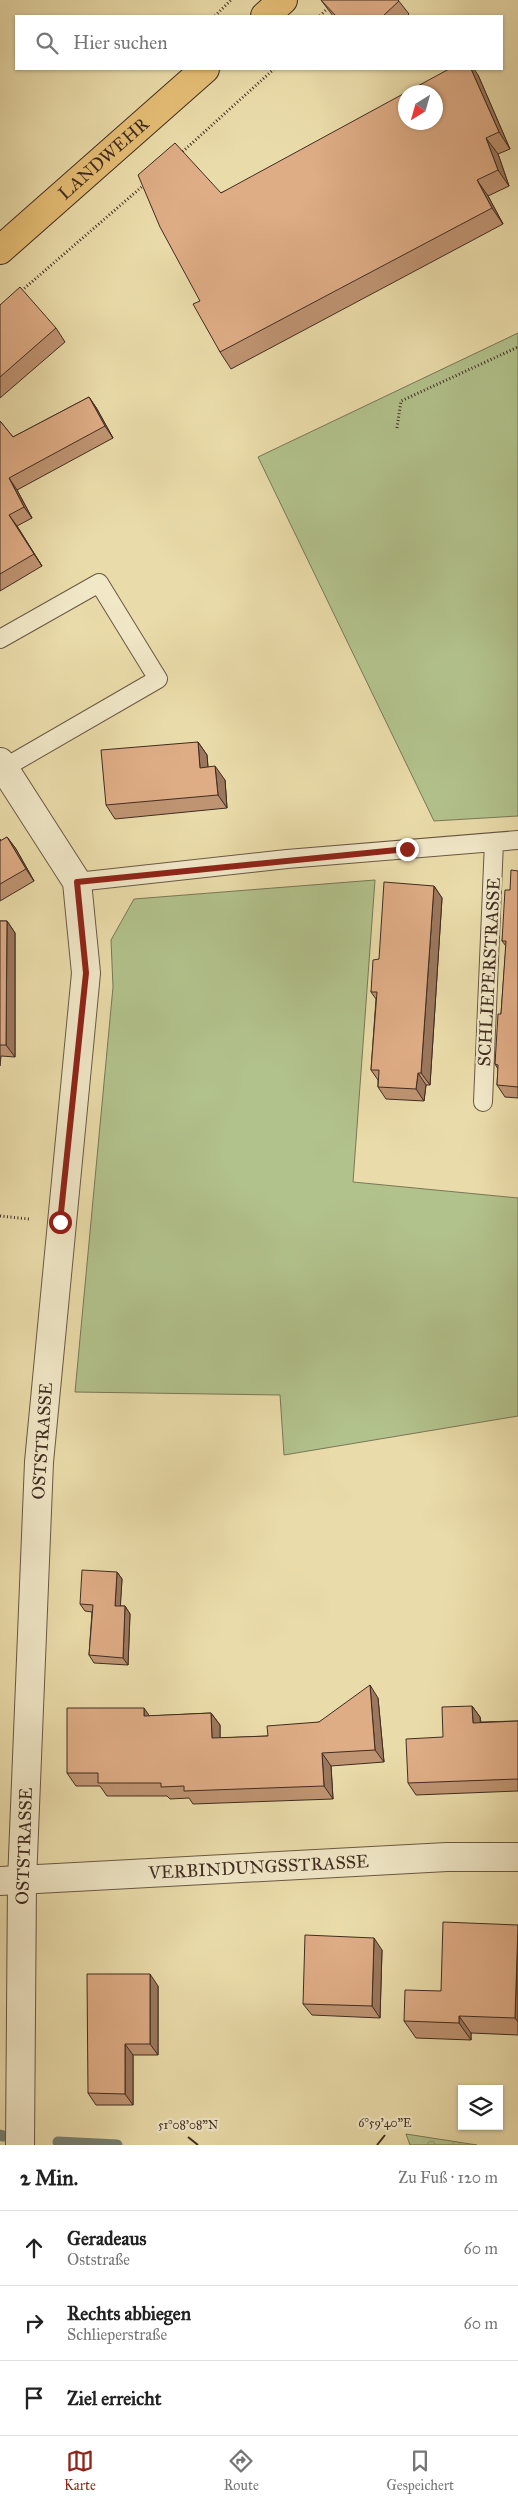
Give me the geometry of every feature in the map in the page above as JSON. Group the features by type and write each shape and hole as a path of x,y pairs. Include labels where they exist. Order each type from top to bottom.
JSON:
{"main road":[{"path":"266,15 283,0"},
{"name":"LANDWEHR","path":"0,250 204,70"}],"street":[{"name":"OSTSTRASSE","path":"2,765 77,882 86,973 60,1222 39,1462 11,1881 20,2145"},
{"name":"VERBINDUNGSSTRASSE","path":"11,1881 448,1857 518,1857"}],"lane":[{"path":"0,639 99,583 158,679 2,765"},
{"path":"77,882 287,859 518,840"},
{"name":"SCHLIEPERSTRASSE","path":"483,1102 494,842"}],"path":[{"path":"216,15 231,0"},
{"path":"321,15 335,0"},
{"path":"178,156 273,70"},
{"path":"13,298 150,180"},
{"path":"397,428 401,402 518,347"}],"green space":[{"path":"518,333 518,816 434,821 258,457"},
{"path":"375,880 353,1182 518,1198 518,1416 284,1455 280,1395 75,1392 113,987 111,940 134,899"},
{"path":"406,2134 477,2145 410,2145"}],"building":[{"path":"321,0 399,1 384,15 335,15"},
{"path":"447,70 471,70 499,132 486,138 498,170 477,180 492,208 220,352 193,304 200,301 160,227 138,175 175,143 221,193 398,96 398,130 443,130 443,85 420,85"},
{"path":"20,287 56,328 0,377 0,305"},
{"path":"89,397 105,426 9,478 24,507 9,515 34,554 0,574 0,421 13,437"},
{"path":"198,742 200,768 215,766 218,795 106,805 101,750"},
{"path":"7,837 26,869 0,884 0,841"},
{"path":"511,870 518,871 518,1087 497,1085 498,1065 495,1064 498,1014 501,1014 506,941 502,941 505,890 510,890"},
{"path":"384,882 434,886 421,1073 418,1073 416,1089 378,1087 379,1070 371,1070 377,992 371,992 373,960 379,959"},
{"path":"0,921 7,921 6,1045 0,1045"},
{"path":"82,1570 117,1572 115,1606 125,1606 123,1658 89,1655 93,1605 80,1604"},
{"path":"370,1685 375,1750 322,1753 324,1786 184,1791 184,1786 161,1787 161,1783 98,1783 98,1773 67,1773 67,1708 144,1708 144,1716 211,1713 212,1738 268,1736 267,1726 319,1722"},
{"path":"472,1706 473,1723 518,1721 518,1779 408,1783 406,1739 443,1737 442,1707"},
{"path":"443,1922 518,1925 515,2018 459,2016 459,2023 404,2021 405,1990 441,1991"},
{"path":"305,1935 374,1938 372,2006 303,2004"},
{"path":"87,1974 150,1974 150,2044 125,2044 125,2094 88,2093"}],"waterway":[{"path":"58,2142 117,2145"}],"route":[{"path":"60,1222 86,973 77,882 287,859 407,849"}]}
